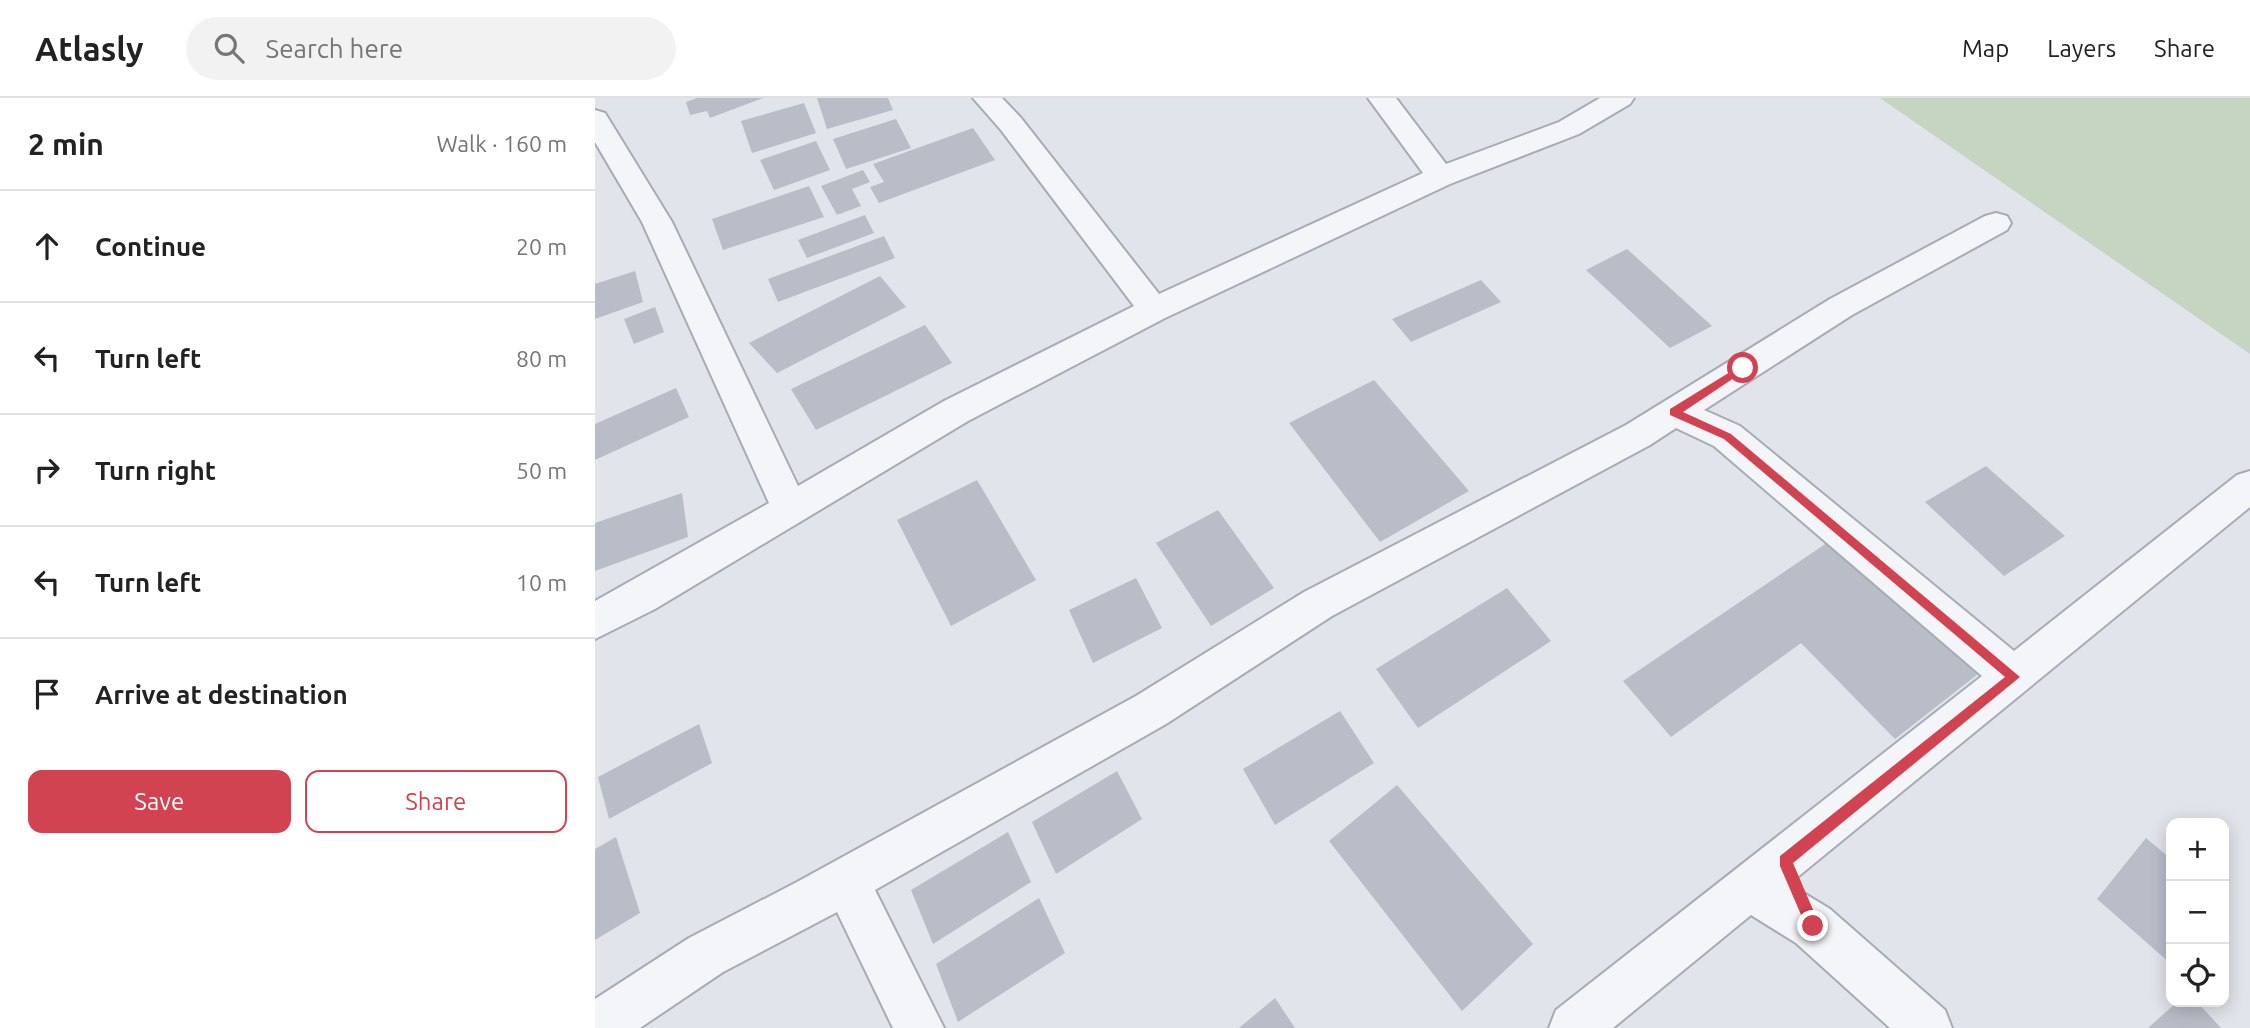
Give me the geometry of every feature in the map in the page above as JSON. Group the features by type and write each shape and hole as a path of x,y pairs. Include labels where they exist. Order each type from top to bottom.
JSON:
{"street":[{"path":"987,98 1011,124 1154,310"},
{"path":"1383,98 1440,177"},
{"path":"595,621 641,597 956,411 1154,310 1440,177 1544,140 1620,98"},
{"path":"595,119 657,222 790,509"},
{"path":"596,1028 706,955 846,881 1151,709 1318,604 1638,435 1841,307 1996,223"},
{"path":"1674,412 1727,436 2014,677"},
{"path":"1574,1028 2250,486"},
{"path":"1768,874 1813,926 1927,1028"},
{"path":"846,881 919,1028"}],"green space":[{"path":"1880,98 2250,98 2250,354"}],"building":[{"path":"697,98 763,98 710,118 707,111 690,115 686,102"},
{"path":"817,98 888,98 893,110 827,129"},
{"path":"804,103 816,133 752,153 741,121"},
{"path":"896,119 911,148 846,169 833,139"},
{"path":"973,128 995,160 879,203 870,187 884,182 873,164"},
{"path":"816,141 830,170 774,190 760,160"},
{"path":"863,170 870,182 852,189 861,206 837,215 821,186"},
{"path":"809,186 824,217 723,250 712,219"},
{"path":"865,215 874,233 807,258 798,240"},
{"path":"884,236 895,258 778,302 768,279"},
{"path":"1627,249 1712,326 1670,348 1586,270"},
{"path":"635,271 643,302 595,319 595,284"},
{"path":"880,276 906,307 777,373 749,343"},
{"path":"1481,280 1501,302 1411,342 1392,319"},
{"path":"655,307 664,332 634,344 624,319"},
{"path":"925,325 952,363 816,430 791,389"},
{"path":"1374,380 1469,491 1380,542 1289,423"},
{"path":"676,388 689,417 595,460 595,424"},
{"path":"1986,466 2065,536 2004,576 1925,502"},
{"path":"977,480 1036,580 951,626 897,520"},
{"path":"682,493 688,537 595,571 595,523"},
{"path":"1218,510 1274,588 1211,626 1156,543"},
{"path":"1843,532 1987,667 1895,739 1801,643 1671,737 1623,681"},
{"path":"1136,578 1162,628 1093,663 1069,610"},
{"path":"1507,588 1551,641 1418,728 1376,669"},
{"path":"1340,711 1374,763 1275,825 1243,769"},
{"path":"699,724 712,763 609,819 598,777"},
{"path":"1117,771 1142,819 1056,874 1032,822"},
{"path":"1397,785 1533,944 1462,1011 1329,841"},
{"path":"1008,832 1031,882 933,944 911,890"},
{"path":"616,837 640,913 595,940 595,849"},
{"path":"2146,838 2166,855 2166,960 2097,899"},
{"path":"1039,898 1065,953 958,1022 936,964"},
{"path":"1275,998 1295,1028 1239,1028"},
{"path":"2171,1007 2202,1007 2221,1028 2148,1028"}],"route":[{"path":"1743,368 1674,412 1727,436 2014,677 1785,861 1813,926"}]}
